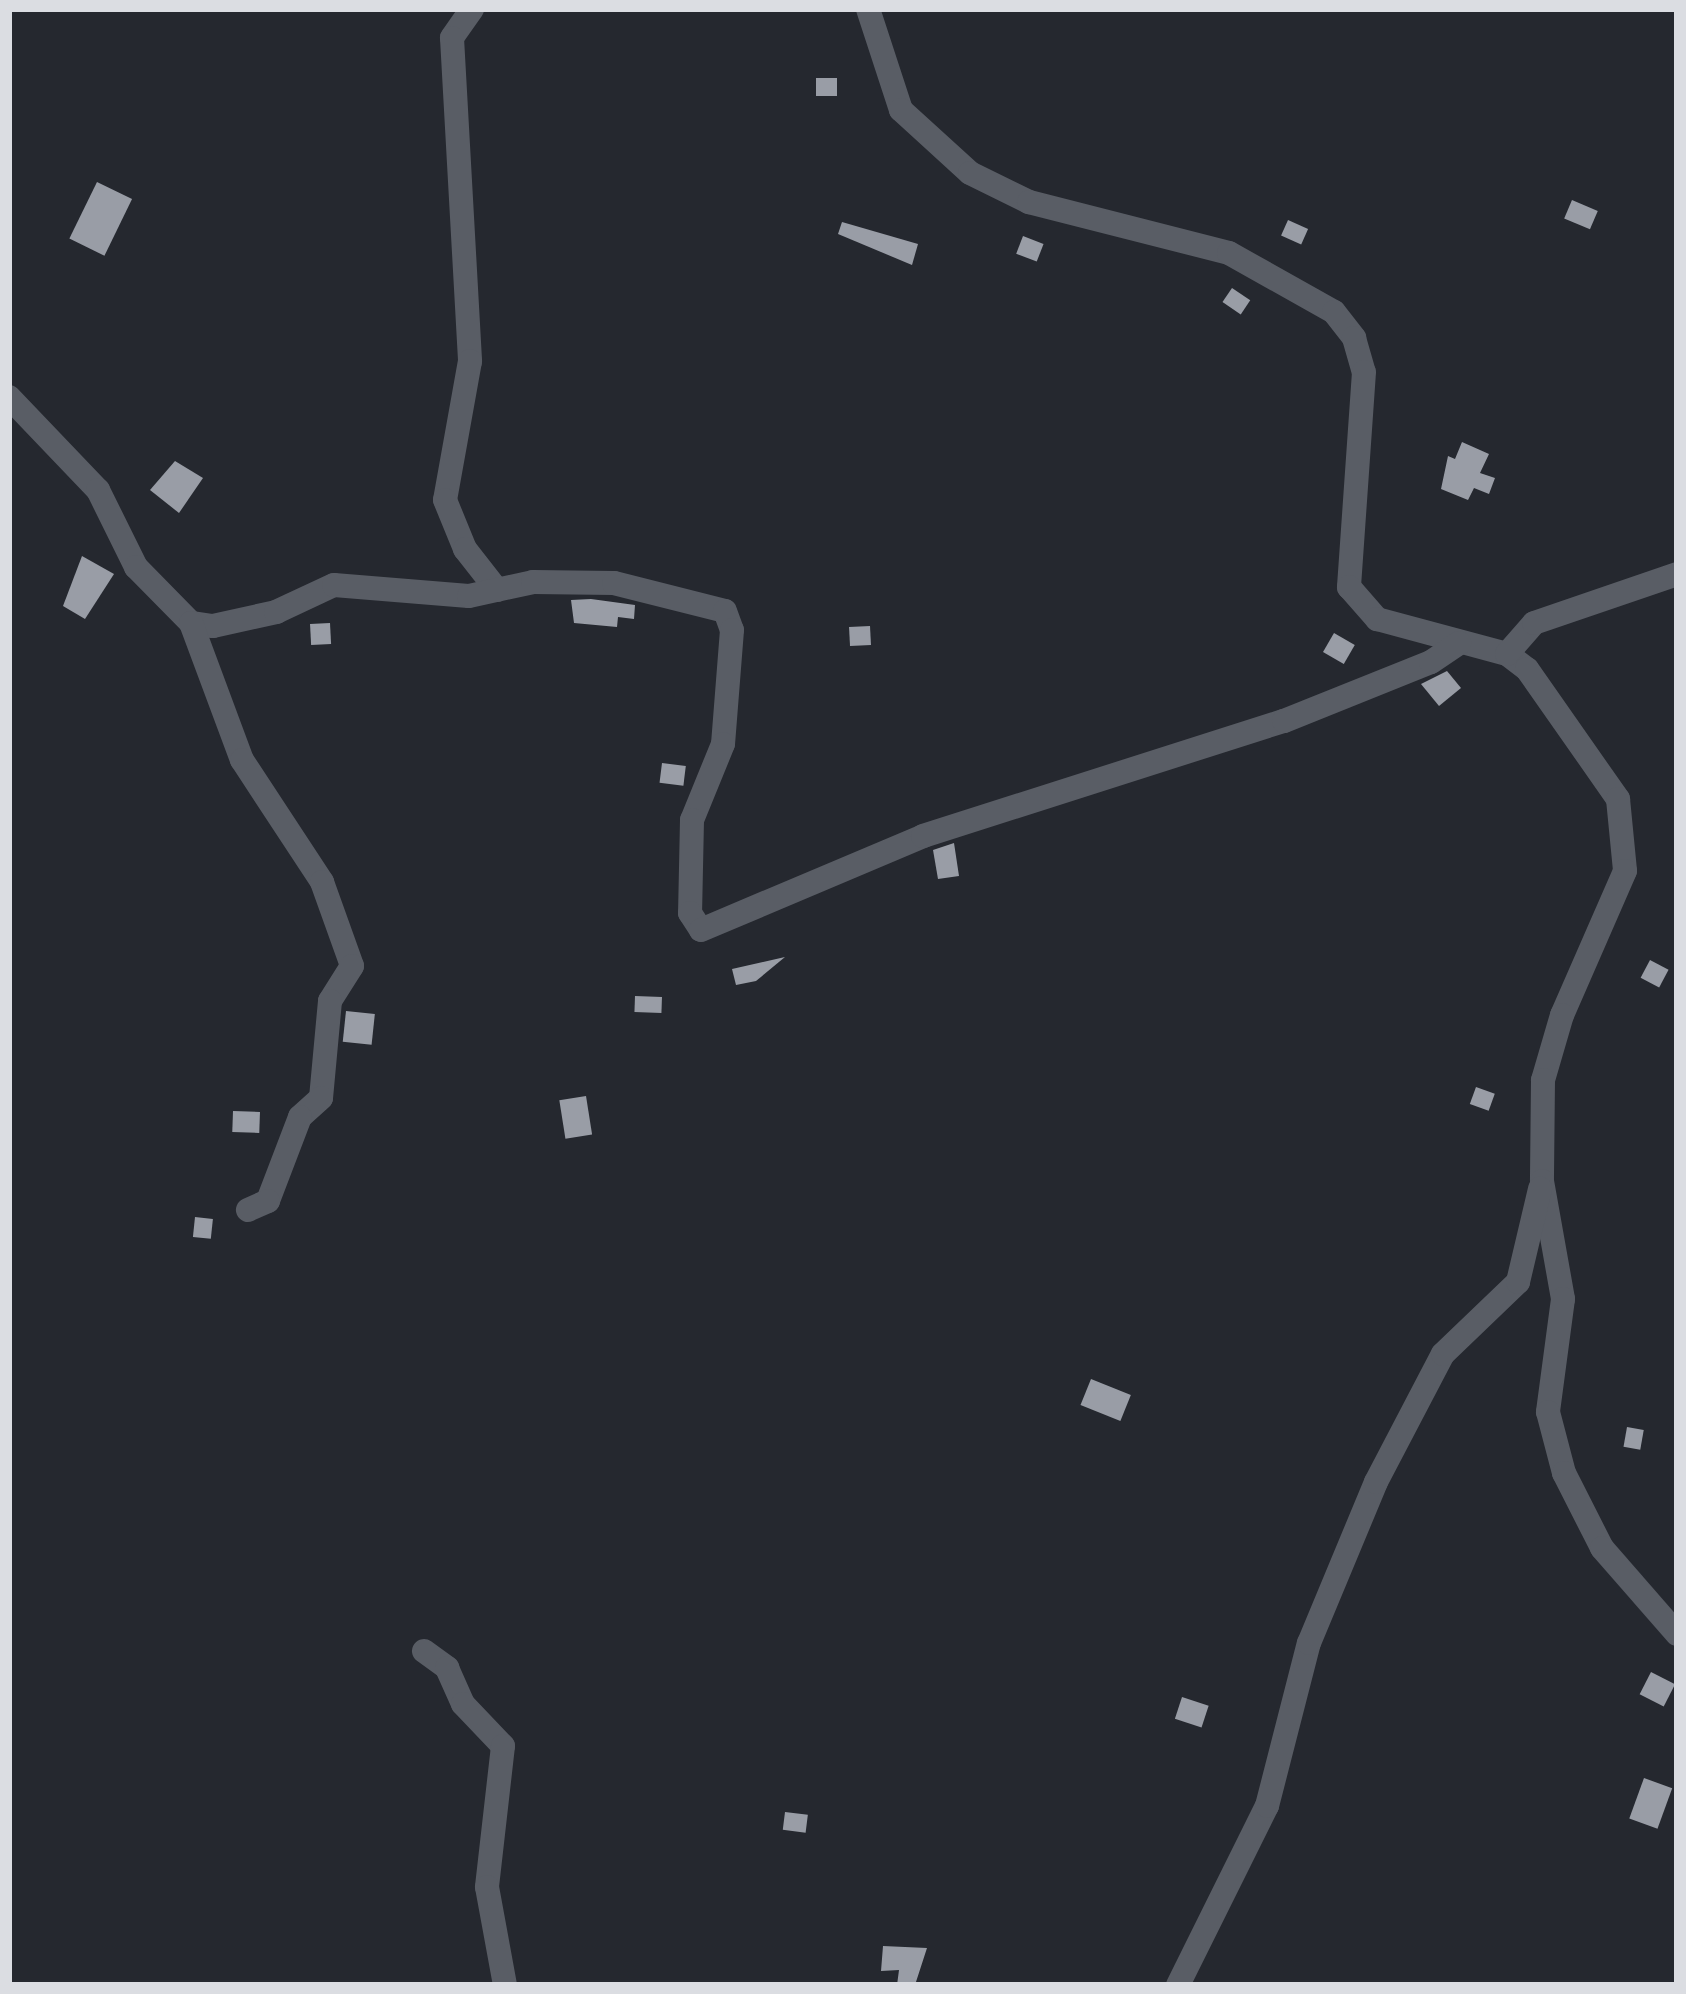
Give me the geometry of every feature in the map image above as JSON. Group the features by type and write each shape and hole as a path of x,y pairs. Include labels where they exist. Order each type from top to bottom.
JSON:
{"street":[{"path":"472,9 452,38 470,361 445,500 465,549 497,590"},
{"path":"868,9 901,110 970,172 1029,202 1229,253 1334,312 1354,338 1364,372 1349,587 1377,619 1507,654 1574,733 1618,800 1627,832 1616,907 1562,1015 1543,1080 1542,1181 1563,1299 1548,1388 1554,1442 1602,1548 1677,1634"},
{"path":"9,397 98,490 136,567 190,623 242,760 314,867 352,966 330,1001 321,1097 300,1117 268,1201 248,1210"},
{"path":"1507,654 1534,623 1677,574"},
{"path":"190,623 213,626 276,612 334,585 469,596 614,583 709,604 730,618 724,744 692,820 690,913 700,930 923,836 1284,721 1431,662 1459,643"},
{"path":"1178,1985 1267,1806 1309,1643 1376,1482 1443,1354 1518,1282 1542,1181"},
{"path":"424,1651 447,1668 464,1704 503,1746 487,1887 505,1985"}],"building":[{"path":"816,78 837,78 837,96 816,96"},
{"path":"97,182 132,199 104,256 69,239"},
{"path":"1572,200 1598,211 1590,229 1564,218"},
{"path":"1288,220 1308,229 1301,244 1281,236"},
{"path":"842,222 918,244 912,265 838,234"},
{"path":"1023,236 1044,244 1037,262 1016,254"},
{"path":"1232,288 1250,300 1241,314 1222,302"},
{"path":"1462,442 1489,454 1480,473 1495,478 1489,494 1474,488 1468,500 1441,489 1448,456 1455,459"},
{"path":"175,461 203,478 179,513 150,490"},
{"path":"82,556 114,574 85,619 63,606"},
{"path":"571,600 635,605 634,619 618,617 617,627 574,623"},
{"path":"330,623 331,644 311,645 310,624"},
{"path":"870,626 871,645 850,646 849,627"},
{"path":"1334,633 1355,645 1344,664 1323,652"},
{"path":"1447,671 1461,688 1439,706 1421,684"},
{"path":"662,763 686,766 683,786 660,783"},
{"path":"954,843 959,876 938,879 933,850"},
{"path":"785,957 756,981 736,985 732,969"},
{"path":"1650,960 1669,970 1659,988 1641,978"},
{"path":"635,996 662,997 661,1013 634,1012"},
{"path":"346,1011 375,1014 372,1045 343,1042"},
{"path":"1476,1087 1495,1094 1489,1111 1470,1104"},
{"path":"586,1096 592,1135 565,1139 559,1100"},
{"path":"233,1111 260,1112 259,1133 232,1132"},
{"path":"195,1217 213,1219 211,1239 193,1237"},
{"path":"1091,1379 1131,1395 1120,1421 1081,1405"},
{"path":"1627,1427 1644,1430 1640,1450 1624,1447"},
{"path":"1651,1672 1675,1684 1664,1707 1640,1694"},
{"path":"1182,1697 1209,1706 1202,1728 1175,1719"},
{"path":"1644,1778 1672,1788 1657,1829 1629,1818"},
{"path":"785,1812 808,1815 806,1833 783,1830"},
{"path":"883,1946 927,1948 915,1985 897,1985 899,1970 881,1971"}]}
